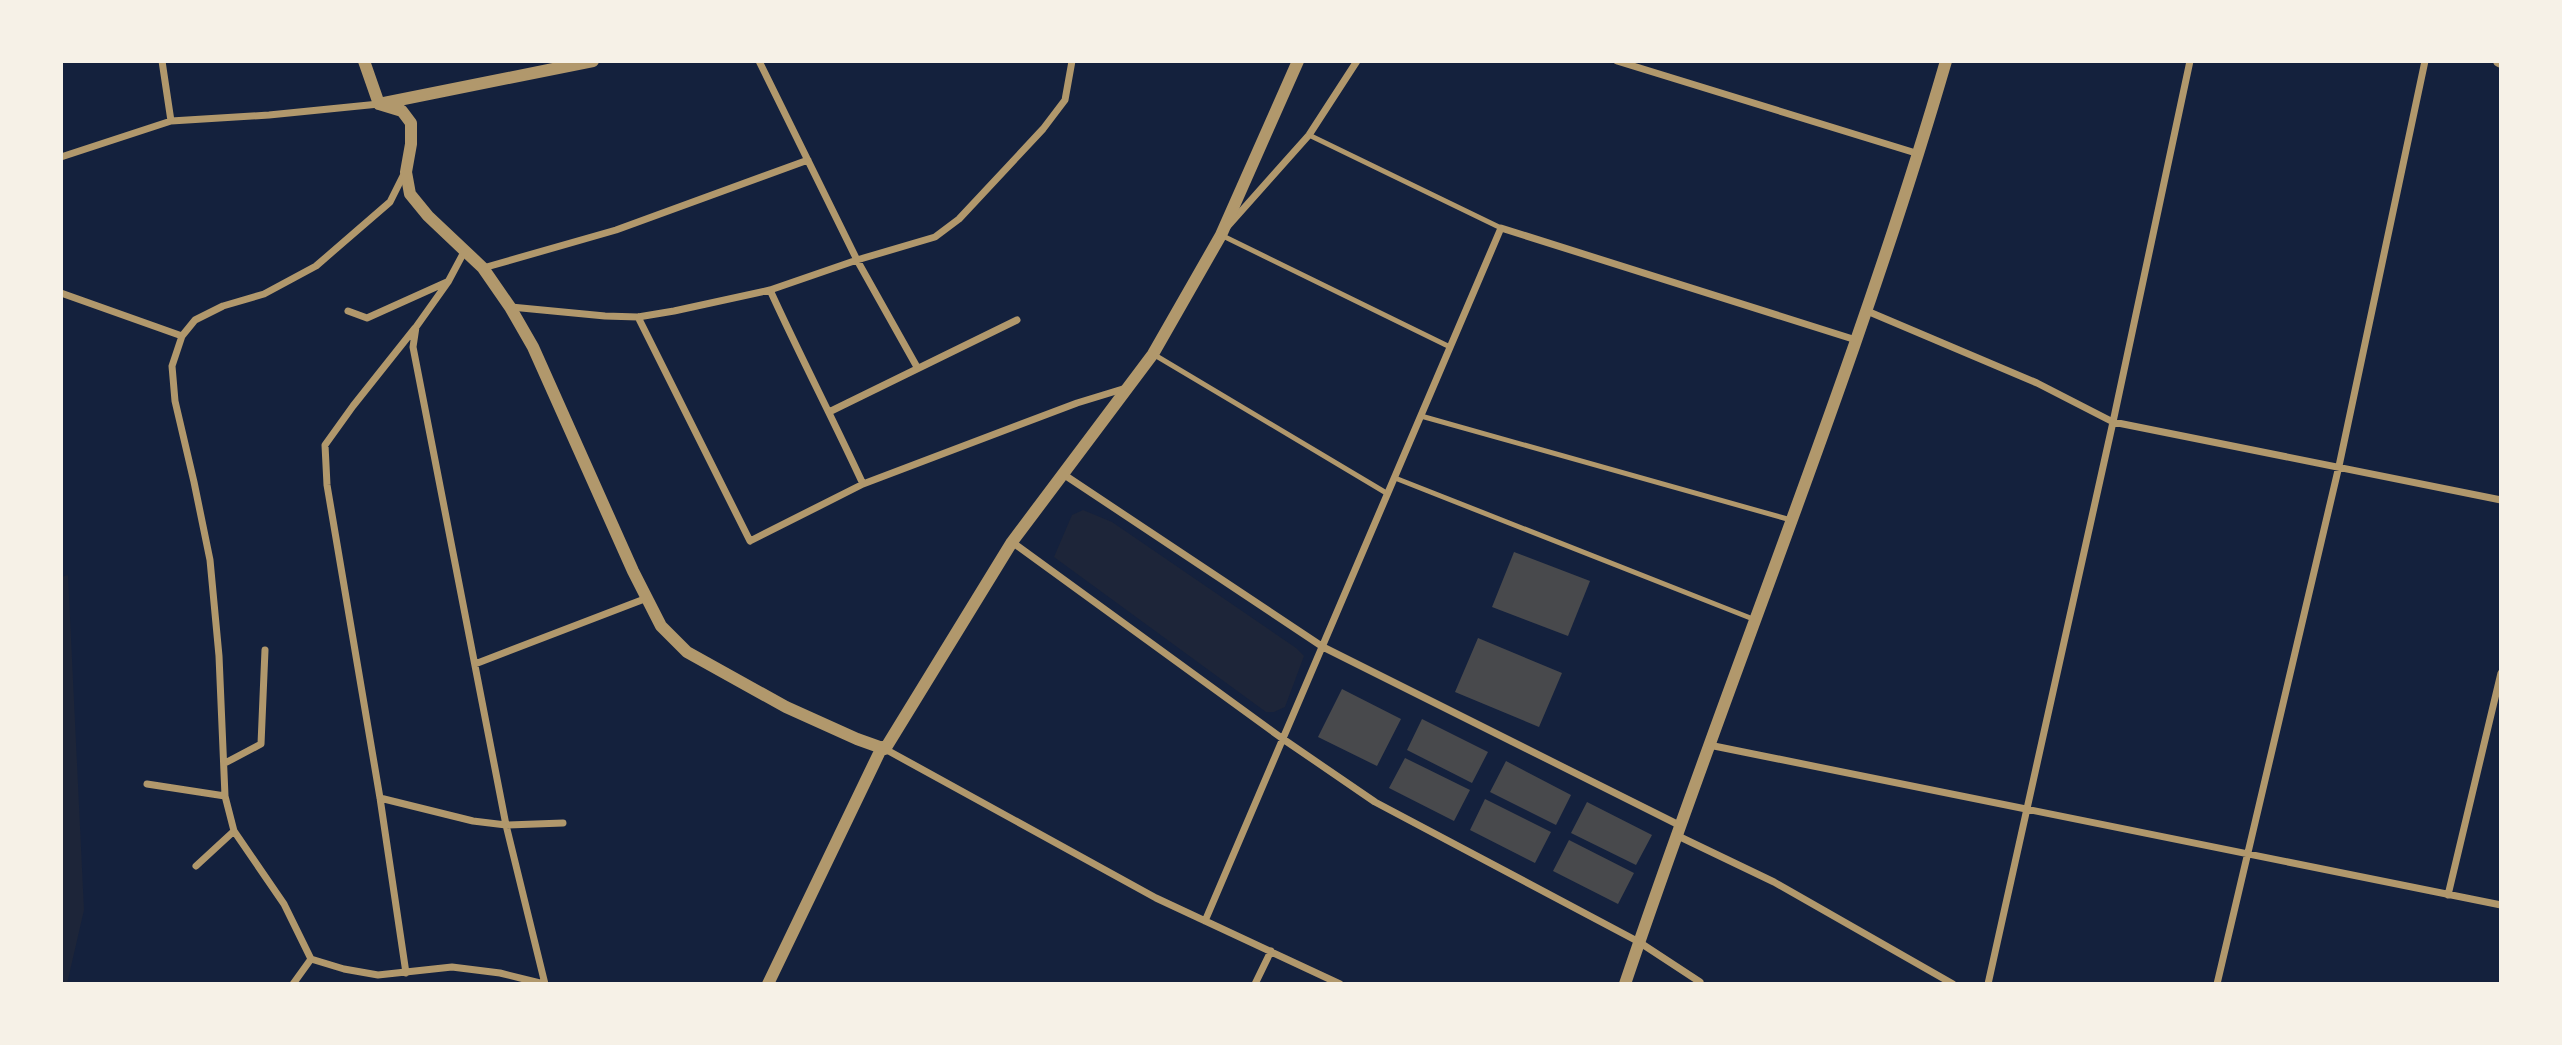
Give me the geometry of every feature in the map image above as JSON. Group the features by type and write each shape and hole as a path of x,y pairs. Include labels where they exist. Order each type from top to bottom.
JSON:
{"street":[{"path":"162,61 171,121"},
{"path":"364,61 379,104"},
{"path":"61,158 171,121 379,104 593,61"},
{"path":"759,61 857,260 917,367"},
{"path":"510,307 638,317 770,290 935,237 959,219 1043,129 1065,100 1072,61"},
{"path":"768,984 884,748 1012,542 1153,354 1221,234 1298,61"},
{"path":"1221,234 1310,135 1357,61"},
{"path":"1617,61 1919,154"},
{"path":"1625,984 1677,830 1867,312 1919,154 1946,61"},
{"path":"1988,984 2190,61"},
{"path":"2217,984 2339,466 2425,61"},
{"path":"379,104 402,111 411,122 411,144 406,172 390,202 317,266 264,294 223,306 195,320 182,337 172,366 175,401 210,560 225,796 234,831 284,904 311,959 378,975 452,967 545,984 506,825 413,347 416,327"},
{"path":"483,268 616,230 808,160"},
{"path":"406,172 410,194 428,216 483,268 510,307 533,347 661,626 687,652 786,707 857,739 884,748 1156,898 1340,984"},
{"path":"1205,920 1501,228 1856,340"},
{"path":"406,972 380,797 327,485 325,445 416,327 448,282 464,252"},
{"path":"348,312 367,318 448,282"},
{"path":"770,290 863,484"},
{"path":"61,293 182,337"},
{"path":"1867,312 2037,383 2113,422 2501,500"},
{"path":"638,317 750,541 863,484 1077,403 1128,388"},
{"path":"829,412 1017,320"},
{"path":"1063,474 1323,647 1677,830 1952,984"},
{"path":"1012,542 1283,739 1375,802 1639,942 1700,982"},
{"path":"475,664 647,597"},
{"path":"225,763 261,744 265,650"},
{"path":"2448,895 2501,673"},
{"path":"1708,745 2501,905"},
{"path":"147,783 225,796"},
{"path":"380,797 473,821 506,825 563,823"},
{"path":"196,866 234,831"},
{"path":"1255,984 1271,951"},
{"path":"293,984 311,959"}],"lane":[{"path":"1310,135 1501,228"},
{"path":"1221,234 1450,347"},
{"path":"1153,354 1388,494"},
{"path":"1421,416 1791,520"},
{"path":"1395,478 1754,619"}],"shaded area":[{"path":"1083,510 1112,522 1296,648 1304,656 1285,707 1266,712 1054,557 1072,515"},
{"path":"68,575 84,910 67,984 61,984 61,577"}],"building":[{"path":"1514,552 1590,581 1568,636 1492,607"},
{"path":"1478,638 1562,673 1539,727 1455,692"},
{"path":"1342,689 1401,719 1377,766 1318,737"},
{"path":"1422,719 1488,752 1472,783 1407,750"},
{"path":"1405,758 1470,790 1454,821 1389,788"},
{"path":"1506,761 1571,795 1556,825 1490,792"},
{"path":"1485,799 1551,832 1535,863 1470,830"},
{"path":"1587,802 1652,835 1636,865 1571,833"},
{"path":"1569,840 1634,873 1618,904 1553,871"}]}
